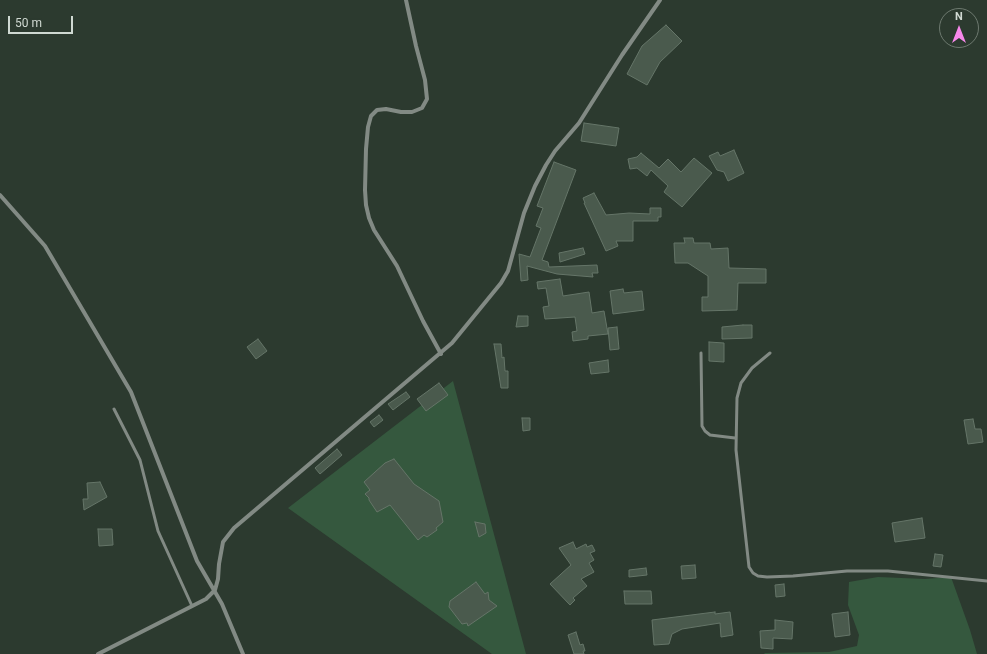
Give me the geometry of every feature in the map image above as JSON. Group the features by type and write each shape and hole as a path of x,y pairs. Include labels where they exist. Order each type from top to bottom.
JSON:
{"street":[{"path":"406,0 425,80 427,99 422,108 412,112 401,112 386,109 377,110 371,116 368,127 366,149 366,206 374,230 397,266 423,322 441,354"},
{"path":"98,654 206,599 215,590 218,579 220,553 224,542 234,528 441,354 452,343 501,283 508,271 524,213 535,186 546,165 555,151 579,123 630,43 660,0"},
{"path":"0,195 45,246 131,392 197,561 215,590 231,623 243,654"}],"lane":[{"path":"701,353 702,426 710,435 735,438"},
{"path":"770,353 752,368 741,383 737,398 735,438 744,533 749,567 753,573 758,576 767,577 888,571 987,581"},
{"path":"114,409 140,460 158,531 192,606"}],"green space":[{"path":"453,381 526,654 492,654 288,508"},
{"path":"878,577 925,579 951,577 977,654 764,653 829,652 857,646 859,635 848,605 849,582"}],"building":[{"path":"666,25 682,41 660,62 647,85 627,74 642,46"},
{"path":"584,123 619,128 616,146 581,141"},
{"path":"734,150 744,173 728,181 724,172 717,170 709,156 718,152 720,156"},
{"path":"641,153 659,168 668,159 681,172 694,158 712,173 682,207 664,192 668,186 651,170 647,176 637,168 630,169 628,159 637,157"},
{"path":"554,162 576,170 542,260 548,262 549,267 597,265 598,273 592,273 593,277 557,274 527,266 528,280 521,281 519,254 530,257 541,228 536,226 543,208 537,206"},
{"path":"594,193 606,215 629,213 650,214 650,208 661,208 661,217 658,217 658,221 633,221 633,241 616,241 618,246 606,251 584,203 583,198"},
{"path":"684,238 693,238 694,243 710,243 711,249 728,248 729,268 766,269 766,283 738,283 737,310 702,311 702,297 708,297 708,276 688,263 675,263 674,243 685,243"},
{"path":"583,248 585,254 560,262 559,253"},
{"path":"560,279 563,296 589,292 592,313 604,311 608,334 588,336 588,339 573,341 572,332 577,331 575,317 545,319 543,307 549,306 546,288 538,289 537,282"},
{"path":"623,289 624,293 642,291 644,310 613,314 610,291"},
{"path":"518,316 528,316 528,326 516,327"},
{"path":"752,325 752,338 722,339 722,327"},
{"path":"617,327 619,349 610,350 608,328"},
{"path":"258,339 267,351 256,359 247,347"},
{"path":"709,342 724,343 724,362 709,361"},
{"path":"494,344 501,344 505,371 508,371 508,388 501,388"},
{"path":"608,360 609,372 591,374 589,363"},
{"path":"439,383 448,395 426,411 417,399"},
{"path":"406,392 410,397 393,410 388,404"},
{"path":"379,415 383,420 374,427 370,422"},
{"path":"522,418 530,418 530,430 523,431"},
{"path":"973,419 975,429 981,429 983,442 968,444 964,420"},
{"path":"337,449 342,455 320,474 315,468"},
{"path":"394,459 414,484 439,501 443,522 436,528 437,530 427,537 424,535 418,540 390,505 377,512 365,494 370,490 364,482 385,463"},
{"path":"100,482 107,497 84,510 83,499 88,499 87,483"},
{"path":"922,518 925,538 895,542 892,523"},
{"path":"475,522 485,524 486,533 479,537"},
{"path":"98,529 112,529 113,545 99,546"},
{"path":"573,542 576,549 586,544 587,547 592,545 595,551 590,553 594,560 589,563 594,572 581,579 587,586 573,598 575,600 570,605 550,584 571,565 559,548"},
{"path":"935,554 943,555 941,567 933,566"},
{"path":"695,565 696,578 682,579 681,566"},
{"path":"646,568 647,575 629,577 629,570"},
{"path":"476,582 485,594 488,592 489,600 497,606 468,626 467,623 462,624 449,607 450,601"},
{"path":"784,584 785,596 776,597 775,585"},
{"path":"624,591 651,591 652,604 625,604"},
{"path":"715,612 715,614 730,612 733,635 721,637 720,623 682,629 672,634 669,644 654,645 652,620"},
{"path":"848,612 850,635 835,637 832,614"},
{"path":"775,620 793,622 792,639 773,638 773,649 761,648 760,631 775,630"},
{"path":"576,632 580,645 583,644 585,651 583,651 584,654 574,654 568,635"}]}
